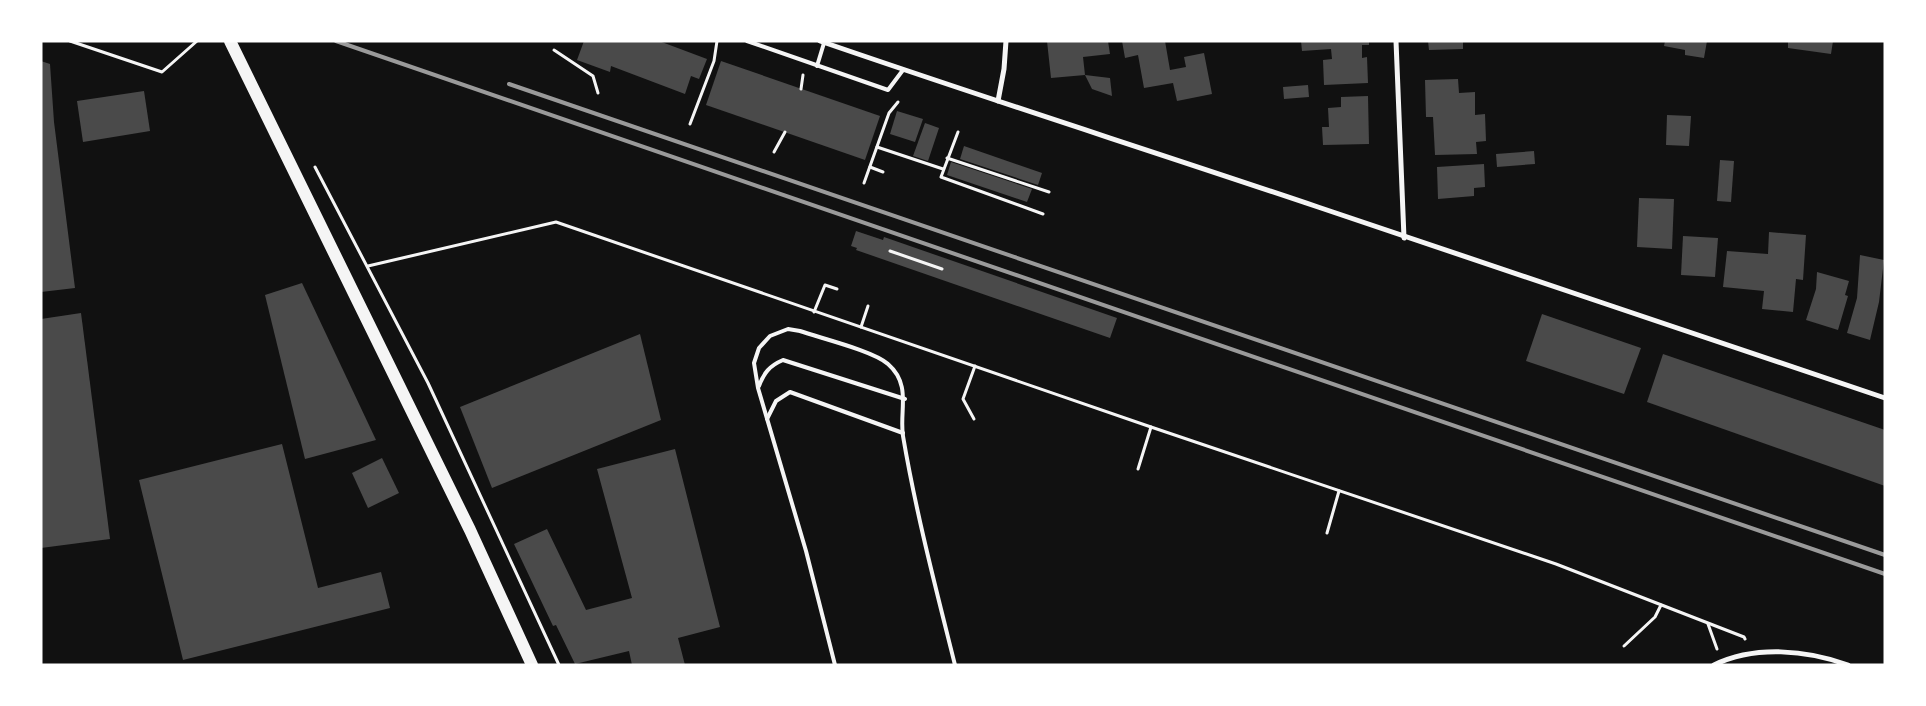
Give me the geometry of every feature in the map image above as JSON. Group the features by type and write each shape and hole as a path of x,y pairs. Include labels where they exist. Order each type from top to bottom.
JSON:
{"main road":[{"path":"230,41 457,504 532,665"}],"street":[{"path":"998,101 1004,69 1006,41"},
{"path":"1396,41 1404,238"},
{"path":"822,42 1885,398"},
{"path":"1714,665 1721,661 1753,654 1774,652 1830,658 1848,665"}],"lane":[{"path":"747,41 888,90 903,70"},
{"path":"817,66 822,42"},
{"path":"835,665 806,551 758,388 754,363 759,348 770,336 788,329 800,331 876,356 888,364 897,375 905,399 903,433 926,553 955,665"},
{"path":"758,388 764,372 783,360 905,399"},
{"path":"767,419 776,401 790,392 903,433"}],"path":[{"path":"70,41 162,72 197,41"},
{"path":"690,124 714,61 718,41"},
{"path":"554,50 593,76 598,93"},
{"path":"864,184 889,112 903,95 916,74"},
{"path":"774,152 785,132"},
{"path":"958,132 940,177 1043,214"},
{"path":"877,147 943,169"},
{"path":"948,158 1049,192"},
{"path":"311,159 428,383 559,665"},
{"path":"870,167 883,172"},
{"path":"368,266 556,222 1150,427 1556,564 1744,637 1753,654"},
{"path":"890,251 942,269"},
{"path":"814,312 825,285 838,289"},
{"path":"861,327 868,306"},
{"path":"974,419 963,399 975,366"},
{"path":"1138,469 1150,427"},
{"path":"1327,532 1339,491"},
{"path":"1624,646 1654,617 1660,605"},
{"path":"1708,623 1721,661"}],"building":[{"path":"584,41 659,41 707,59 699,79 691,76 685,94 611,66 610,72 577,60"},
{"path":"1047,41 1108,41 1110,54 1083,57 1085,75 1051,78"},
{"path":"1122,41 1165,41 1170,70 1186,67 1184,57 1204,53 1212,94 1177,101 1173,83 1144,88 1138,55 1125,58"},
{"path":"1301,41 1369,41 1369,45 1362,45 1362,58 1367,57 1368,83 1324,85 1323,60 1332,59 1331,49 1302,51"},
{"path":"1428,41 1463,41 1463,49 1429,50"},
{"path":"1665,41 1707,41 1704,58 1685,55 1685,50 1664,46"},
{"path":"1788,41 1833,41 1831,54 1788,48"},
{"path":"41,61 50,64 54,122 75,288 41,292"},
{"path":"721,61 880,116 865,160 706,105"},
{"path":"1085,75 1110,78 1112,96 1092,89"},
{"path":"1458,79 1459,93 1475,92 1475,115 1485,114 1486,141 1476,142 1477,154 1435,155 1433,117 1426,117 1425,80"},
{"path":"1308,85 1309,97 1284,99 1283,87"},
{"path":"144,91 150,131 83,142 77,101"},
{"path":"1368,96 1369,144 1323,145 1322,127 1329,127 1328,108 1341,107 1341,97"},
{"path":"897,111 923,119 915,142 890,134"},
{"path":"1667,115 1691,116 1689,146 1666,145"},
{"path":"925,123 939,128 928,161 913,156"},
{"path":"964,146 1042,173 1038,185 960,159"},
{"path":"1534,151 1535,164 1497,167 1496,154"},
{"path":"1720,160 1734,161 1731,202 1717,201"},
{"path":"951,162 1032,189 1027,202 947,175"},
{"path":"1484,164 1485,187 1474,188 1474,196 1438,199 1437,167"},
{"path":"1639,198 1674,199 1672,249 1637,247"},
{"path":"856,231 883,240 884,237 1117,318 1110,338 856,250 857,248 851,246"},
{"path":"1769,232 1806,235 1803,280 1796,279 1793,312 1762,309 1764,291 1723,287 1727,251 1768,254"},
{"path":"1683,236 1718,238 1715,277 1681,275"},
{"path":"1860,255 1884,260 1879,302 1870,340 1847,333 1857,298"},
{"path":"1817,272 1849,281 1845,295 1848,296 1838,330 1806,320 1816,289"},
{"path":"302,283 376,440 305,459 265,295"},
{"path":"81,313 110,539 41,548 41,319"},
{"path":"1542,314 1641,348 1624,394 1526,361"},
{"path":"640,334 661,420 492,488 460,407"},
{"path":"1663,354 1885,430 1885,486 1647,402"},
{"path":"282,444 318,588 381,572 390,608 183,660 139,480"},
{"path":"675,449 720,627 678,638 685,665 632,665 629,651 575,664 556,625 553,626 514,544 547,529 586,610 632,598 597,469"},
{"path":"382,458 399,493 368,508 352,473"}],"railway":[{"path":"336,41 1885,574"},
{"path":"509,84 1885,555"}]}
